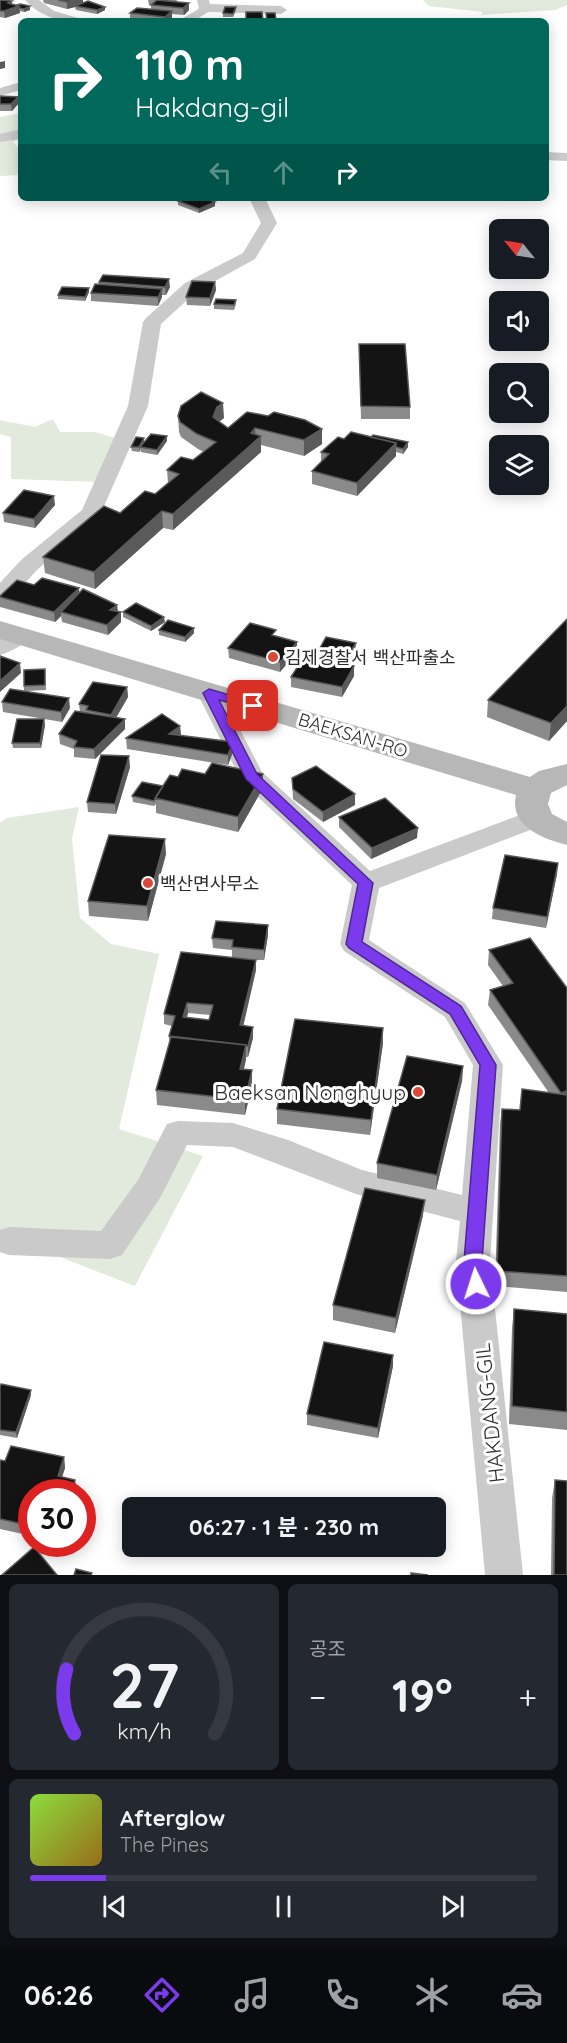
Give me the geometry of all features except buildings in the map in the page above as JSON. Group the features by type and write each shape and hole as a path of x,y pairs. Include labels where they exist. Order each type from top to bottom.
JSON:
{"main road":[{"name":"BAEKSAN-RO","path":"6,638 209,693 535,804 546,826 567,834"},
{"path":"535,804 543,782 567,774"}],"street":[{"path":"31,0 50,14 64,18"},
{"path":"190,18 201,13 204,4 281,10"},
{"path":"0,92 18,87"},
{"path":"0,138 18,135"},
{"path":"549,156 567,157"},
{"path":"0,596 29,565 91,513 138,406 152,322 191,287 249,256 269,223 258,201"},
{"path":"209,693 251,776 366,883 535,804"},
{"name":"HAKDANG-GIL","path":"366,883 354,944 455,1010 488,1065 473,1261 504,1575"},
{"path":"9,1241 110,1245 149,1189 178,1133 233,1135 278,1149 356,1181 477,1212"}],"shaded area":[{"path":"423,0 567,0 567,5 555,10 481,15 483,12 429,6"},
{"path":"18,114 18,139 13,142 18,148 18,175 0,176 0,117"},
{"path":"53,419 60,432 96,432 118,439 100,482 11,479 11,437 0,434 0,420 35,427"},
{"path":"79,807 72,839 80,918 111,944 159,954 119,1129 203,1156 135,1286 0,1234 0,823 7,818"}],"place":[{"name":"김제경찰서 백산파출소","path":"273,657"},
{"name":"백산면사무소","path":"148,883"},
{"name":"Baeksan Nonghyup","path":"418,1092"}],"route":[{"path":"253,706 209,693 251,776 366,883 354,944 455,1010 488,1065 473,1261 476,1284"}]}
